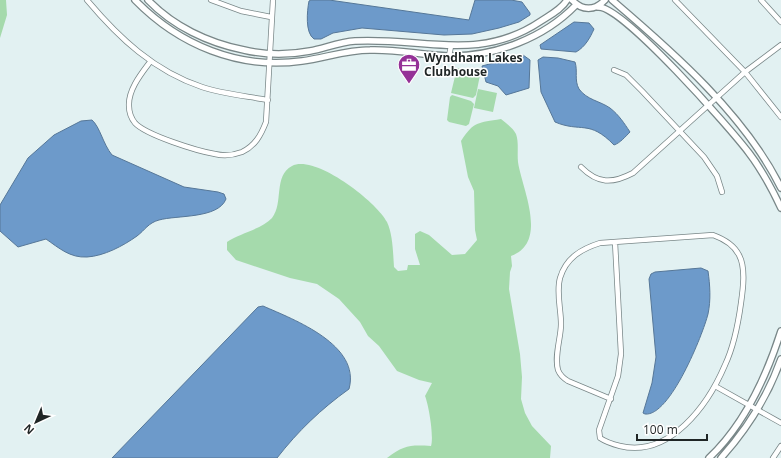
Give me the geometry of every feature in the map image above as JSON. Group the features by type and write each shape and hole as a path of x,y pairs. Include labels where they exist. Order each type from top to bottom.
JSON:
{"street":[{"path":"87,0 128,44 150,62 202,87 226,94 268,100"},
{"path":"135,0 162,24 197,46 231,57 269,63 300,62 339,53 372,50 449,56 486,53 526,40 553,25 576,4"},
{"path":"148,0 167,17 202,38 233,48 270,53 298,52 344,43 372,41 451,46 484,44 515,34 538,23 559,9 567,0"},
{"path":"211,0 240,12 271,17"},
{"path":"150,62 134,84 128,104 135,122 142,128 167,140 215,155 228,155 241,152 253,146 262,134 266,122 273,0"},
{"path":"572,0 576,4 586,8 604,6 610,10 682,76 709,105 749,153 763,173 781,208"},
{"path":"598,6 605,0"},
{"path":"612,0 676,56 716,98 754,144 781,188"},
{"path":"674,0 746,72 781,116"},
{"path":"761,0 781,22"},
{"path":"581,167 597,179 608,181 623,178 633,173 746,72 781,45"},
{"path":"449,56 451,46"},
{"path":"614,70 626,75 704,157 717,176 722,192"},
{"path":"611,399 562,377 558,370 557,359 561,324 560,278 565,267 574,255 584,248 600,243 615,242 713,236 724,239 739,254 742,264 742,292 738,322 732,347 715,386 695,416 676,436 658,446 644,450 630,450 606,442 600,438 599,430 611,399 618,376 621,354 615,242"},
{"path":"709,458 728,438 750,406 765,375 781,331"},
{"path":"721,458 738,439 757,410 775,377 781,360"},
{"path":"715,386 781,423"},
{"path":"773,458 781,446"}],"green space":[{"path":"0,0 6,0 7,15 0,38"},
{"path":"457,68 478,73 480,75 476,95 473,98 451,93"},
{"path":"478,89 497,93 493,112 474,108"},
{"path":"452,95 471,101 474,104 469,124 466,126 449,122 447,120 450,97"},
{"path":"501,119 512,128 516,134 518,162 528,200 531,227 529,239 522,249 511,256 512,266 510,272 509,289 520,354 522,377 521,399 525,413 532,426 551,446 550,458 387,458 403,448 431,446 431,421 425,396 432,383 419,380 397,371 379,346 368,336 360,322 339,299 317,284 290,278 236,260 227,250 227,242 263,225 272,218 276,212 280,183 286,170 292,166 302,164 330,173 359,192 381,213 389,227 394,267 398,271 407,270 408,265 420,265 415,249 415,234 420,231 429,235 452,255 465,254 477,240 475,230 474,191 468,177 461,141 473,126 482,122"}],"water":[{"path":"329,0 469,20 475,0 511,0 522,2 530,15 519,22 472,34 444,35 362,28 333,33 321,39 314,39 309,32 307,22 308,5 309,1"},
{"path":"574,22 589,23 594,29 591,36 582,48 576,52 541,49 540,45"},
{"path":"523,55 530,60 529,88 506,95 498,86 486,82 482,66"},
{"path":"543,57 558,58 575,62 577,82 582,93 610,108 621,119 630,132 614,145 598,132 591,129 572,127 555,122 541,92 538,60"},
{"path":"92,120 112,155 184,187 224,194 226,199 222,205 215,210 206,213 155,221 126,243 100,255 87,257 75,256 60,249 46,239 18,247 0,231 0,205 28,158 54,135 81,121"},
{"path":"701,268 708,271 710,298 708,314 700,338 675,389 665,402 655,411 645,414 643,413 652,383 656,357 649,279 651,274 655,272"},
{"path":"263,306 307,327 336,347 345,359 350,373 349,389 310,421 277,458 112,458 258,307"}],"place":[{"name":"Wyndham Lakes Clubhouse","path":"409,84"}]}
